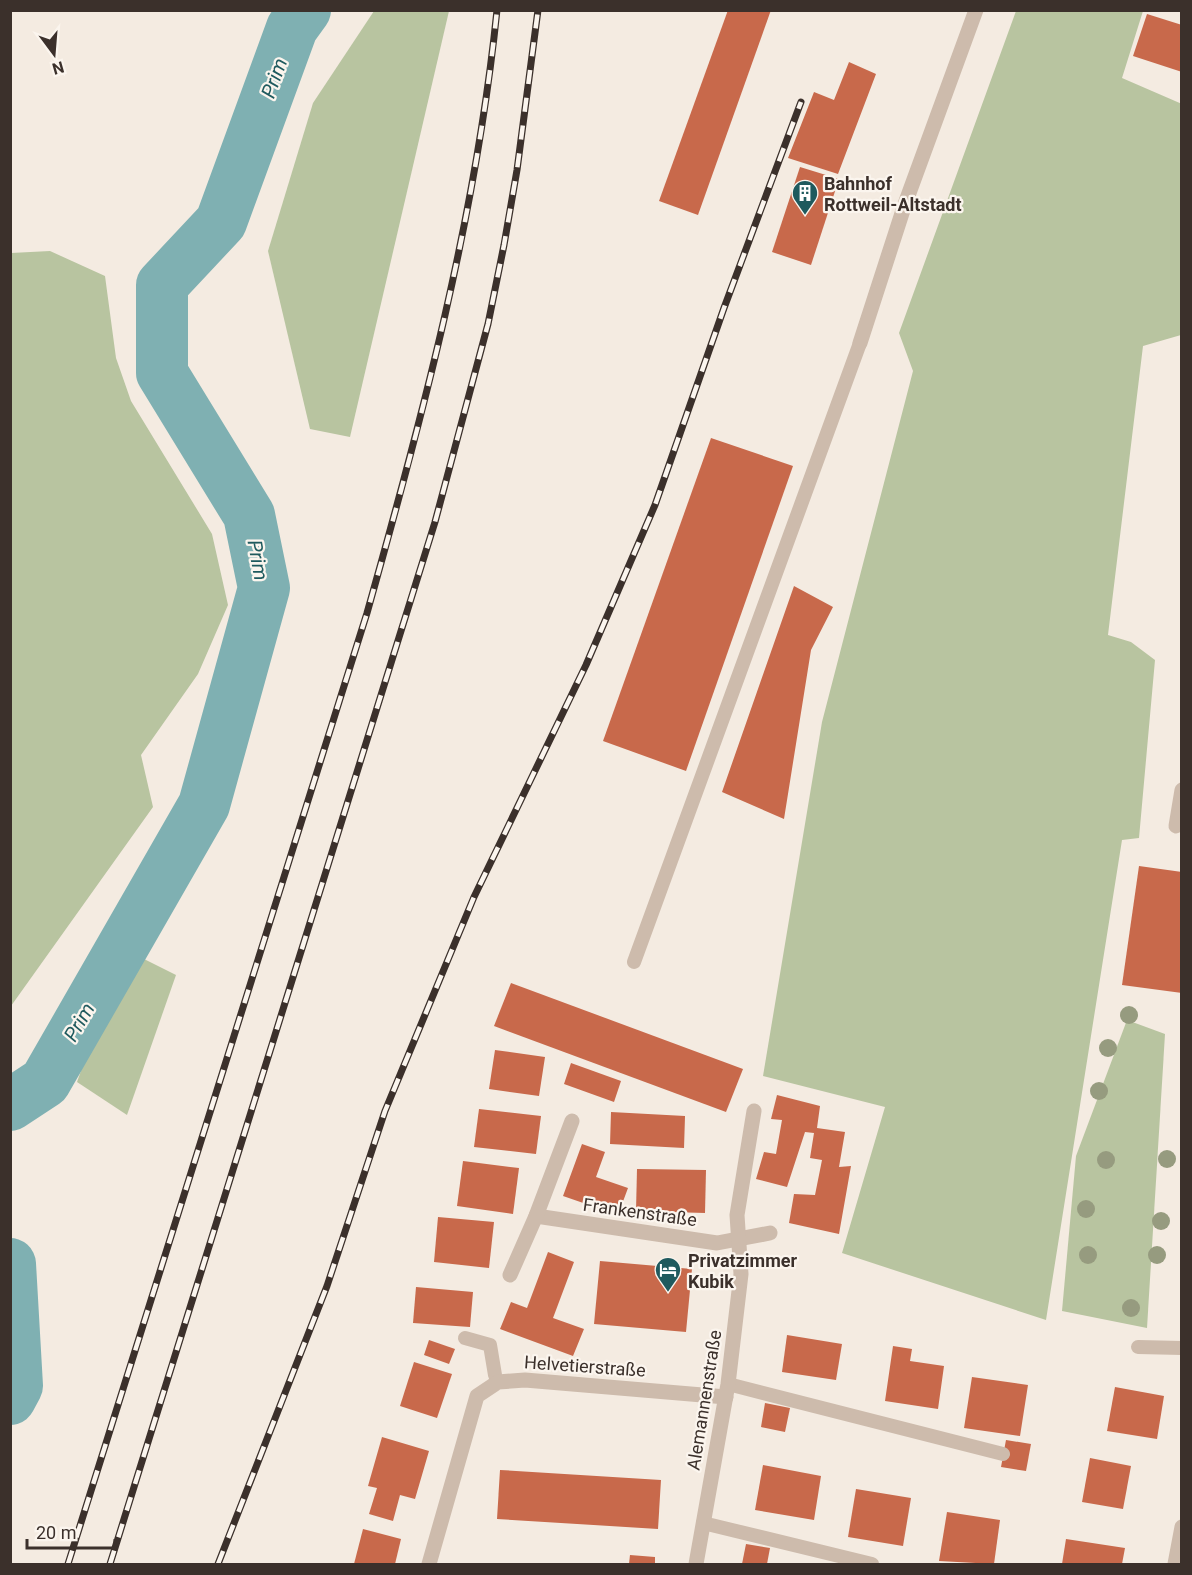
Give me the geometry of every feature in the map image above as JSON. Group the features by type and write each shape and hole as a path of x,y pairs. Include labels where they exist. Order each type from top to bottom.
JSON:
{"street":[{"path":"860,343 905,204 976,10"},
{"path":"1176,826 1182,790"},
{"name":"Alemannenstraße","path":"696,1564 727,1390 741,1274 737,1215 754,1111"},
{"path":"510,1275 536,1216 572,1121"},
{"name":"Frankenstraße","path":"536,1216 717,1243 739,1240"},
{"path":"739,1240 770,1233"},
{"name":"Helvetierstraße","path":"429,1564 477,1395 498,1382 525,1380 727,1390"},
{"path":"1175,1564 1182,1527"}],"lane":[{"path":"634,963 860,343"},
{"path":"465,1338 490,1345 495,1375"},
{"path":"1138,1347 1182,1348"},
{"path":"727,1390 1003,1454"},
{"path":"703,1523 872,1564"}],"green space":[{"path":"374,11 449,11 350,437 310,429 268,251 313,103"},
{"path":"1016,11 1143,11 1122,78 1182,104 1181,335 1143,346 1108,635 1131,642 1155,660 1139,838 1122,840 1046,1320 842,1253 885,1107 763,1076 822,722 913,371 899,333"},
{"path":"50,251 105,276 116,358 131,401 212,534 228,605 198,674 141,755 153,807 11,1006 11,253"},
{"path":"144,959 176,975 127,1115 77,1082 104,1006"},
{"path":"1127,1020 1165,1034 1147,1328 1062,1311 1076,1156"}],"building":[{"path":"728,10 771,10 698,215 659,201"},
{"path":"1147,14 1182,25 1182,72 1133,56"},
{"path":"849,62 876,74 838,174 788,158 814,92 834,100"},
{"name":"Bahnhof Rottweil-Altstadt","path":"800,167 839,179 811,265 772,252"},
{"path":"711,438 793,466 686,771 603,741"},
{"path":"794,586 833,607 811,650 784,819 722,792"},
{"path":"1139,866 1182,872 1182,993 1122,985"},
{"path":"511,983 743,1069 726,1112 494,1026"},
{"path":"495,1050 545,1057 539,1096 489,1089"},
{"path":"571,1063 621,1081 614,1102 564,1084"},
{"path":"777,1095 820,1106 817,1128 845,1132 839,1167 851,1166 839,1234 789,1223 794,1194 815,1195 822,1160 810,1158 814,1133 805,1132 787,1187 756,1179 764,1152 776,1154 782,1120 771,1119"},
{"path":"479,1109 541,1116 536,1154 474,1147"},
{"path":"611,1112 685,1116 684,1148 610,1144"},
{"path":"582,1144 605,1152 596,1177 628,1188 618,1215 563,1196"},
{"path":"463,1161 519,1168 513,1214 457,1206"},
{"path":"637,1169 706,1170 705,1213 636,1211"},
{"path":"438,1217 494,1222 489,1268 434,1262"},
{"path":"548,1252 574,1262 553,1318 584,1329 573,1356 500,1329 511,1302 527,1308"},
{"path":"600,1261 692,1269 686,1332 594,1324"},
{"path":"416,1287 473,1292 470,1327 413,1323"},
{"path":"787,1335 842,1344 836,1380 782,1372"},
{"path":"429,1340 455,1349 449,1364 424,1355"},
{"path":"893,1346 912,1349 910,1361 944,1366 938,1409 885,1401"},
{"path":"414,1362 452,1374 437,1418 400,1406"},
{"path":"972,1377 1028,1385 1020,1436 964,1428"},
{"path":"1115,1387 1164,1396 1157,1439 1107,1431"},
{"path":"765,1403 790,1408 785,1432 761,1427"},
{"path":"382,1437 429,1451 415,1499 400,1495 393,1521 369,1514 377,1488 368,1486"},
{"path":"1006,1440 1031,1444 1026,1471 1001,1467"},
{"path":"1090,1458 1131,1466 1123,1509 1082,1502"},
{"path":"763,1465 821,1476 814,1520 755,1510"},
{"path":"500,1470 661,1480 658,1529 497,1519"},
{"path":"856,1489 911,1498 903,1546 848,1537"},
{"path":"947,1512 1000,1520 994,1564 939,1561"},
{"path":"363,1529 401,1539 395,1564 354,1564"},
{"path":"1066,1539 1125,1548 1122,1564 1062,1564"},
{"path":"746,1544 770,1548 767,1564 742,1564"},
{"path":"630,1555 655,1557 655,1564 629,1564"}],"waterway":[{"name":"Prim","path":"10,1105 45,1082 204,805 264,588 249,515 162,373 162,285 221,222 292,28 305,10"},
{"name":"Prim","path":"10,1264 17,1386 10,1399"}],"railway":[{"path":"68,1564 367,613 388,539 427,390 461,239 488,87 497,10"},
{"path":"110,1564 435,522 488,324 504,245 517,170 538,10"},
{"path":"218,1564 327,1286 385,1111 474,897 586,665 655,505 724,308 801,102"}],"place":[{"name":"Bahnhof Rottweil-Altstadt","path":"805,216"},
{"name":"Privatzimmer Kubik","path":"668,1293"}]}
